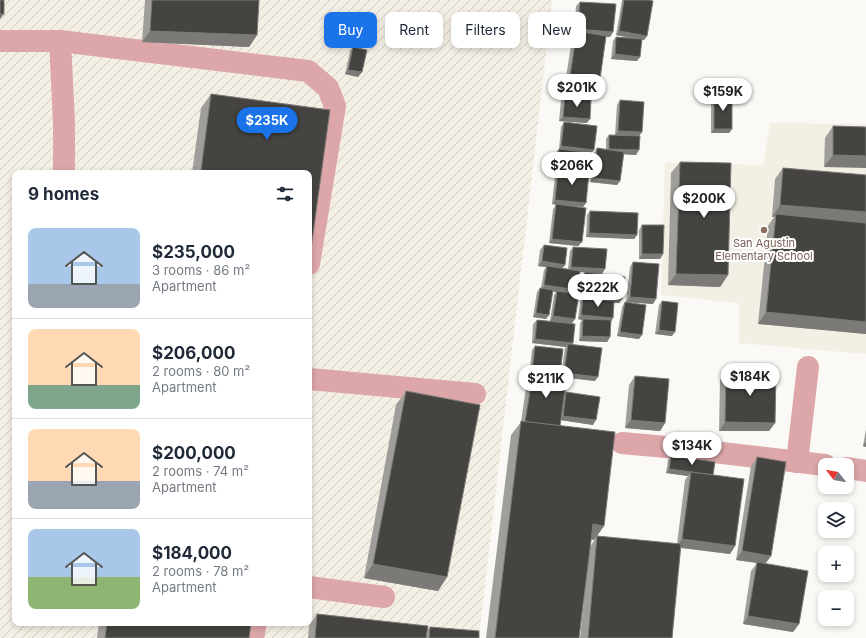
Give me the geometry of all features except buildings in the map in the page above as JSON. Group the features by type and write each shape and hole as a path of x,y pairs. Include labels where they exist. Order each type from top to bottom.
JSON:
{"street":[{"path":"0,41 60,41 308,71 328,88 335,106 312,246"},
{"path":"60,41 64,123 64,170"},
{"path":"797,462 808,367"},
{"path":"312,379 475,394"},
{"path":"622,443 818,464"},
{"path":"854,469 866,471"},
{"path":"312,587 384,598"},
{"path":"253,638 255,626"}],"shaded area":[{"path":"0,0 552,0 551,12 528,12 528,48 547,48 479,638 0,638"},
{"name":"San Agustin Elementary School","path":"770,123 866,124 866,354 739,343 739,303 661,295 665,163 763,165"}],"place":[{"name":"San Agustin Elementary School","path":"764,230"}]}
